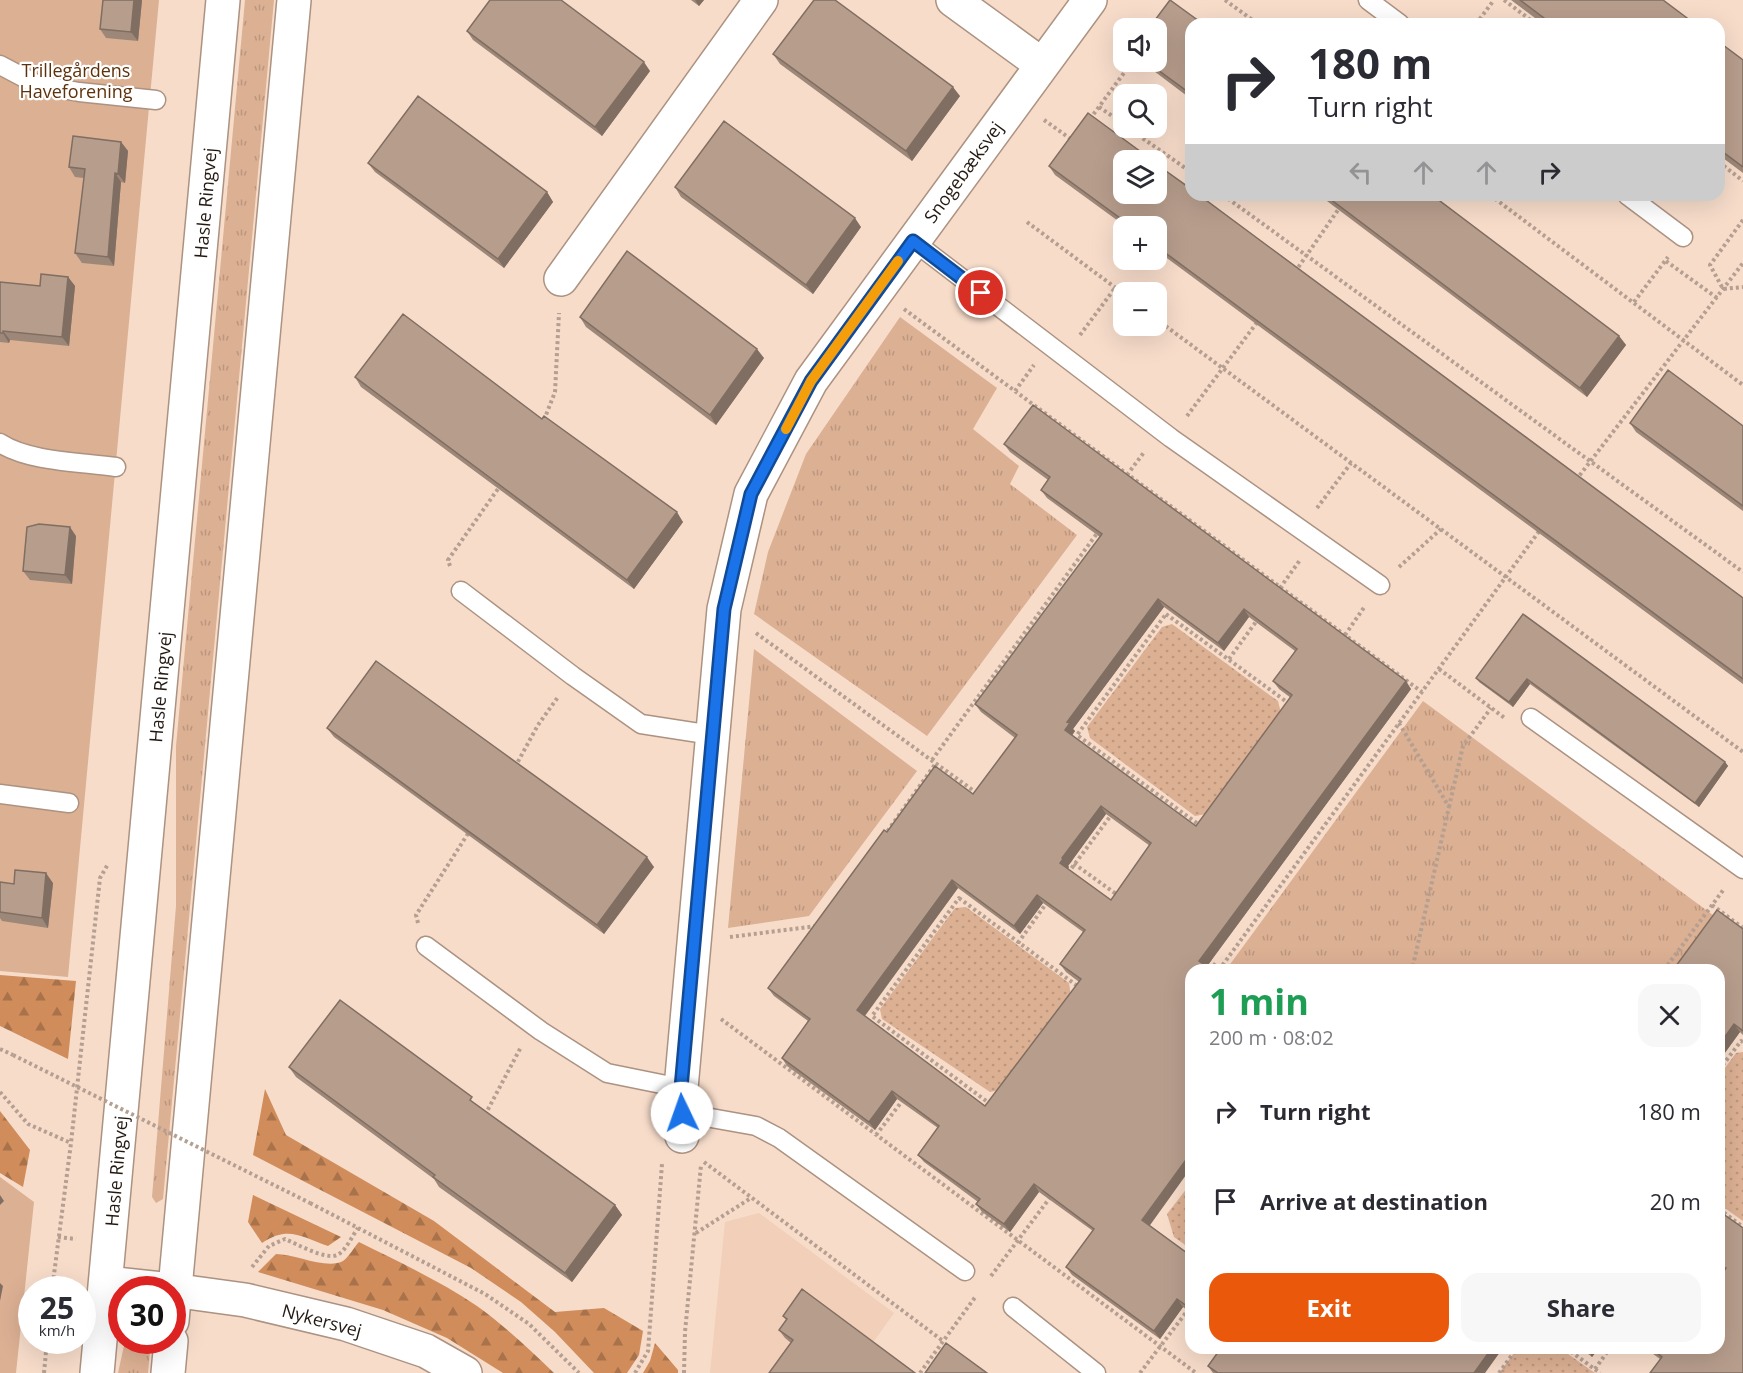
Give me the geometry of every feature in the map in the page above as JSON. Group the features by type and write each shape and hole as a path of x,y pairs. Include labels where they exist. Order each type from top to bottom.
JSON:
{"main road":[{"name":"Hasle Ringvej","path":"97,1373 223,0"},
{"path":"175,1276 294,0"},
{"path":"561,279 761,0"},
{"path":"953,0 1041,64"},
{"name":"Snogebæksvej","path":"682,1112 689,996 724,609 751,494 811,381 1090,0"},
{"name":"Nykersvej","path":"186,1298 245,1300 346,1324 426,1351 465,1373"},
{"path":"168,1373 170,1354"}],"lane":[{"path":"1368,0 1392,18"},
{"path":"0,65 36,84 79,92 156,100"},
{"path":"1635,201 1683,237"},
{"path":"913,241 1171,438 1380,585"},
{"path":"0,443 10,449 45,458 116,466"},
{"path":"461,591 573,676 641,724 712,735"},
{"path":"1532,718 1742,868"},
{"path":"0,794 69,802"},
{"path":"426,946 534,1026 607,1073 682,1112 756,1126 779,1138 965,1271"},
{"path":"1013,1307 1096,1373"}],"path":[{"path":"1225,0 1250,18"},
{"path":"1480,18 1494,0"},
{"path":"1504,0 1528,18"},
{"path":"1086,124 1125,72"},
{"path":"1016,99 1073,141 1080,132"},
{"path":"1099,107 1113,117"},
{"path":"1142,138 1185,168"},
{"path":"1725,167 1743,181"},
{"path":"1231,201 1743,572"},
{"path":"1499,201 1743,385"},
{"path":"1293,274 1343,204"},
{"path":"1723,289 1710,265 1743,220"},
{"path":"1028,222 1113,286"},
{"path":"1634,302 1683,237"},
{"path":"1665,260 1717,298"},
{"path":"1576,481 1743,263"},
{"path":"542,427 555,392 561,279"},
{"path":"1723,289 1743,287"},
{"path":"878,290 1422,692"},
{"path":"1064,356 1113,291"},
{"path":"1171,438 1265,312"},
{"path":"1167,327 1743,752"},
{"path":"1300,530 1351,463"},
{"path":"461,591 448,560 502,484"},
{"path":"881,840 1100,529"},
{"path":"1345,635 1380,585 1441,529"},
{"path":"1224,964 1540,529"},
{"path":"1274,596 1280,587"},
{"path":"724,609 982,797"},
{"path":"1166,614 1291,705 1202,827 1137,780 1077,735 1166,614"},
{"path":"1228,659 1261,614"},
{"path":"1439,669 1513,724 1532,718"},
{"path":"511,773 538,725 573,676"},
{"path":"1413,964 1463,746 1491,708"},
{"path":"1400,723 1449,807"},
{"path":"1131,789 1137,780"},
{"path":"1062,881 1117,808"},
{"path":"426,946 416,915 473,826"},
{"path":"54,1276 100,878 111,857"},
{"path":"1065,857 1123,899"},
{"path":"1668,964 1742,868"},
{"path":"959,898 1018,943 1080,988 993,1106 872,1016 959,898"},
{"path":"1018,943 1049,899"},
{"path":"1712,905 1743,928"},
{"path":"694,942 819,925"},
{"path":"1201,955 1212,964"},
{"path":"689,996 1196,1373"},
{"path":"481,1121 534,1026"},
{"path":"1725,1062 1741,1041 1743,1042"},
{"path":"0,1049 309,1203 485,1294 529,1324 579,1373"},
{"path":"0,1092 28,1124 71,1143"},
{"path":"876,1135 904,1098"},
{"path":"635,1373 648,1351 663,1160 682,1112"},
{"path":"684,1373 685,1332 701,1160 952,1348"},
{"path":"920,1373 1053,1194"},
{"path":"696,1233 751,1198"},
{"path":"1725,1214 1743,1227"},
{"path":"248,1272 269,1246 285,1239 325,1256 336,1255 346,1247 358,1228"},
{"path":"965,1271 984,1285"},
{"path":"1140,1373 1185,1313"},
{"path":"44,1373 46,1354"},
{"path":"1499,1373 1513,1354"},
{"path":"1574,1354 1600,1373"},
{"path":"1594,1369 1605,1354"}],"shaded area":[{"path":"759,1213 894,1313 872,1344 900,1373 710,1373 725,1222"}],"green space":[{"name":"Trillegårdens Haveforening","path":"0,0 159,0 68,977 0,971"},
{"path":"245,0 274,0 163,1199 156,1203 152,1197 176,906 176,746"},
{"path":"900,317 997,388 973,429 1019,466 1010,484 1077,535 927,736 754,614 768,552 806,454"},
{"path":"1172,624 1278,701 1281,713 1206,814 1195,816 1090,738 1087,727 1162,627"},
{"path":"754,649 917,771 809,916 728,928"},
{"path":"1423,701 1717,918 1683,964 1230,964"},
{"path":"966,907 1069,983 1071,996 1000,1090 990,1092 882,1019 880,1009 955,908"},
{"path":"0,975 76,981 68,1059 0,1026"},
{"path":"1743,1052 1743,1221 1725,1208 1725,1068 1736,1053"},
{"path":"265,1089 286,1135 434,1221 555,1312 604,1308 643,1331 639,1355 627,1373 594,1373 555,1332 521,1302 471,1268 253,1155"},
{"path":"0,1111 30,1150 23,1187 0,1173"},
{"path":"0,1177 34,1202 26,1276 18,1276 16,1373 0,1373"},
{"path":"1185,1191 1185,1245 1174,1237 1167,1214"},
{"path":"253,1195 341,1237 328,1246 295,1234 280,1235 262,1243 248,1222"},
{"path":"359,1242 434,1280 477,1306 554,1373 503,1373 447,1338 383,1310 258,1272 276,1254 328,1264 343,1261"},
{"path":"655,1343 678,1370 678,1373 643,1373 650,1361"},
{"path":"122,1354 150,1354 148,1373 118,1373"},
{"path":"1513,1354 1568,1354 1595,1373 1499,1373"}],"building":[{"path":"103,0 134,0 131,32 100,29"},
{"path":"490,0 561,0 644,62 595,127 467,31"},
{"path":"814,0 835,0 953,87 906,151 773,54"},
{"path":"1170,0 1195,18 1185,18 1185,90 1161,72 1167,72 1167,18 1156,18"},
{"path":"1520,0 1663,0 1687,18 1544,18"},
{"path":"1725,46 1743,60 1743,167 1725,154"},
{"path":"418,96 547,192 498,259 368,163"},
{"path":"1088,113 1113,131 1113,138 1122,138 1138,150 1113,150 1113,204 1167,204 1167,172 1185,185 1185,201 1207,201 1743,598 1743,679 1167,254 1167,216 1117,216 1049,166"},
{"path":"724,121 855,218 806,285 675,187"},
{"path":"73,136 121,142 118,174 115,173 108,257 75,253 85,169 69,167"},
{"path":"1333,201 1440,201 1619,336 1580,388"},
{"path":"627,251 757,349 710,415 580,317"},
{"path":"41,274 68,277 62,337 3,331 0,333 0,282 40,286"},
{"path":"403,314 542,419 544,416 677,512 627,580 355,377"},
{"path":"1668,370 1743,426 1743,506 1630,423"},
{"path":"1033,405 1406,681 1199,961 1203,964 1185,964 1185,1161 1142,1220 1185,1252 1185,1305 1177,1299 1154,1331 1066,1267 1094,1229 1034,1184 1004,1224 976,1204 980,1199 918,1155 939,1126 892,1091 869,1122 782,1058 810,1019 768,988 884,830 887,832 935,766 973,794 1017,735 975,704 1102,534 1041,490 1050,477 1004,444","holes":["1158,599 1218,643 1244,609 1297,649 1273,681 1292,695 1196,826 1065,730 1070,723 1067,722","1101,806 1151,843 1111,900 1060,863","952,880 1014,926 1037,895 1085,930 1060,964 1081,979 985,1106 857,1010"]},
{"path":"39,524 70,527 65,575 23,571 27,527"},
{"path":"1523,614 1725,762 1695,803 1527,679 1509,702 1476,678"},
{"path":"376,661 647,857 597,925 327,728"},
{"path":"15,870 46,873 42,918 0,912 0,882 14,884"},
{"path":"1717,910 1743,929 1743,1031 1734,1024 1725,1037 1725,964 1677,964"},
{"path":"340,1000 472,1097 470,1100 615,1205 565,1273 433,1177 435,1175 289,1067"},
{"path":"1725,1215 1743,1228 1743,1373 1650,1373 1662,1357 1658,1354 1725,1354"},
{"path":"802,1289 915,1373 769,1373 793,1340 779,1330 787,1319 783,1316"},
{"path":"946,1343 987,1373 925,1373"},
{"path":"1217,1354 1488,1354 1474,1373 1218,1373 1208,1366"}],"slow traffic":[{"path":"786,429 811,381 898,261"}],"route":[{"path":"682,1113 681,1088 724,609 751,494 811,381 913,241 981,293"}]}
